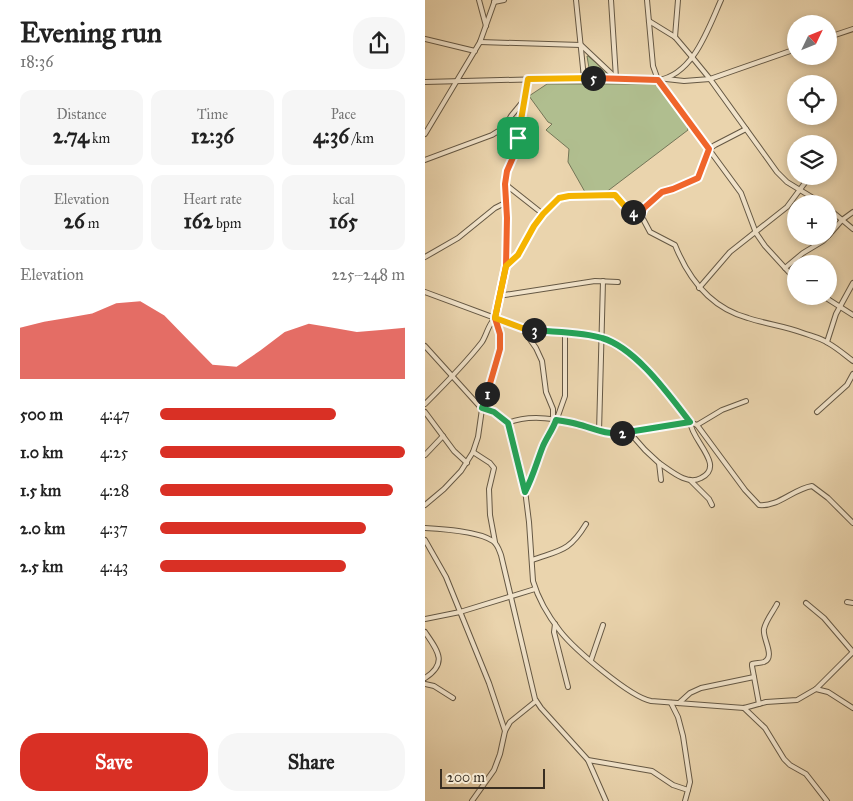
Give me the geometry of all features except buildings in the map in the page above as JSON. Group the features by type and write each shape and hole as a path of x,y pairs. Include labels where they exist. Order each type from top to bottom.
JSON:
{"street":[{"path":"479,0 486,26"},
{"path":"425,134 480,42 495,1 505,0"},
{"path":"576,0 584,78"},
{"path":"611,0 616,78"},
{"path":"647,0 653,66 658,80 741,193 756,233 765,246 785,268 817,245"},
{"path":"675,37 678,0"},
{"path":"666,79 683,68 692,57 706,34 721,0"},
{"path":"649,21 675,37 710,79 777,172 787,182 809,195"},
{"path":"837,34 853,29"},
{"path":"425,39 475,51"},
{"path":"480,42 581,45 616,78"},
{"path":"425,82 584,78 684,81 710,79 787,52"},
{"path":"425,505 444,489 467,463 473,452 478,437 482,408 500,349 500,334 495,318 498,296 506,266 507,218 505,184 507,171 514,155 518,138 528,79"},
{"path":"425,160 492,136 500,130 525,99"},
{"path":"641,215 644,208 662,192 698,178 709,149 746,129"},
{"path":"505,184 543,214"},
{"path":"699,288 730,252 787,207 804,185"},
{"path":"506,266 518,255 543,214 559,198 615,195 629,211 641,215 650,232 675,245 681,261 699,288 724,310 747,318 787,327 827,342 853,361"},
{"path":"425,257 458,238 495,208 505,203"},
{"path":"837,226 853,212"},
{"path":"837,216 853,229"},
{"path":"498,296 595,281 619,282"},
{"path":"599,432 603,281"},
{"path":"827,342 840,306 853,283"},
{"path":"425,292 522,328 601,337 617,344 655,376 690,422 699,445 709,458 711,467 709,472 701,479 690,480 680,477 659,463 630,432"},
{"path":"837,304 853,316"},
{"path":"425,404 453,377 483,340 490,322 495,318"},
{"path":"522,328 536,348 542,361 546,392 551,402 554,420"},
{"path":"525,492 533,477 544,443 552,431 554,420 563,404 566,387 565,333"},
{"path":"425,346 482,408 494,412 508,423 525,492 535,589 555,623 567,638 607,675 641,698 671,703 744,708 803,698 816,689 853,652 824,618 806,603"},
{"path":"817,412 847,385 853,374"},
{"path":"697,424 722,410 747,401"},
{"path":"425,412 458,456 467,463"},
{"path":"508,423 519,418 530,417 577,424 599,432 612,434 690,422 697,424 745,490 759,505 782,500 801,489 812,486 828,498 853,523"},
{"path":"425,455 443,436"},
{"path":"473,452 490,463 494,468 489,489 491,527 501,555 536,701 588,760 606,801"},
{"path":"659,463 661,480"},
{"path":"690,480 709,499 712,505"},
{"path":"531,560 562,550 571,545 586,524"},
{"path":"425,528 466,532 496,544"},
{"path":"425,540 446,577 461,612 489,682 505,731"},
{"path":"425,619 461,612 535,589"},
{"path":"847,602 853,603"},
{"path":"759,704 752,664 764,662 768,659 769,653 764,628 777,604"},
{"path":"555,623 554,632 568,687"},
{"path":"591,660 603,625"},
{"path":"425,632 434,646 439,662 437,669 425,678"},
{"path":"679,703 690,693 701,688 754,677"},
{"path":"425,684 434,686 453,698"},
{"path":"816,689 829,692 853,708"},
{"path":"472,801 494,770 505,731 510,722 536,701"},
{"path":"671,703 682,731 690,782 685,801"},
{"path":"744,708 765,728 784,759 790,765 806,774 827,801"},
{"path":"588,760 652,771 673,785 688,790"}],"green space":[{"path":"587,56 609,74 607,76 593,76 590,74"},
{"path":"547,84 654,84 658,86 687,124 688,130 605,193 585,192 568,162 569,149 546,130 552,124 548,122 529,96"}],"route":[{"path":"518,138 514,155 507,171 505,184 507,218 506,266 498,296 495,318 500,334 500,349 482,408 494,412 508,423 525,492 533,477 544,443 552,431 556,420 612,434 690,422 655,376 617,344 601,337 522,328 495,318 498,296 506,266 518,255 543,214 559,198 615,195 629,211 641,215 644,208 653,198 662,192 698,178 709,149 658,80 616,78 528,79 518,138"}]}
